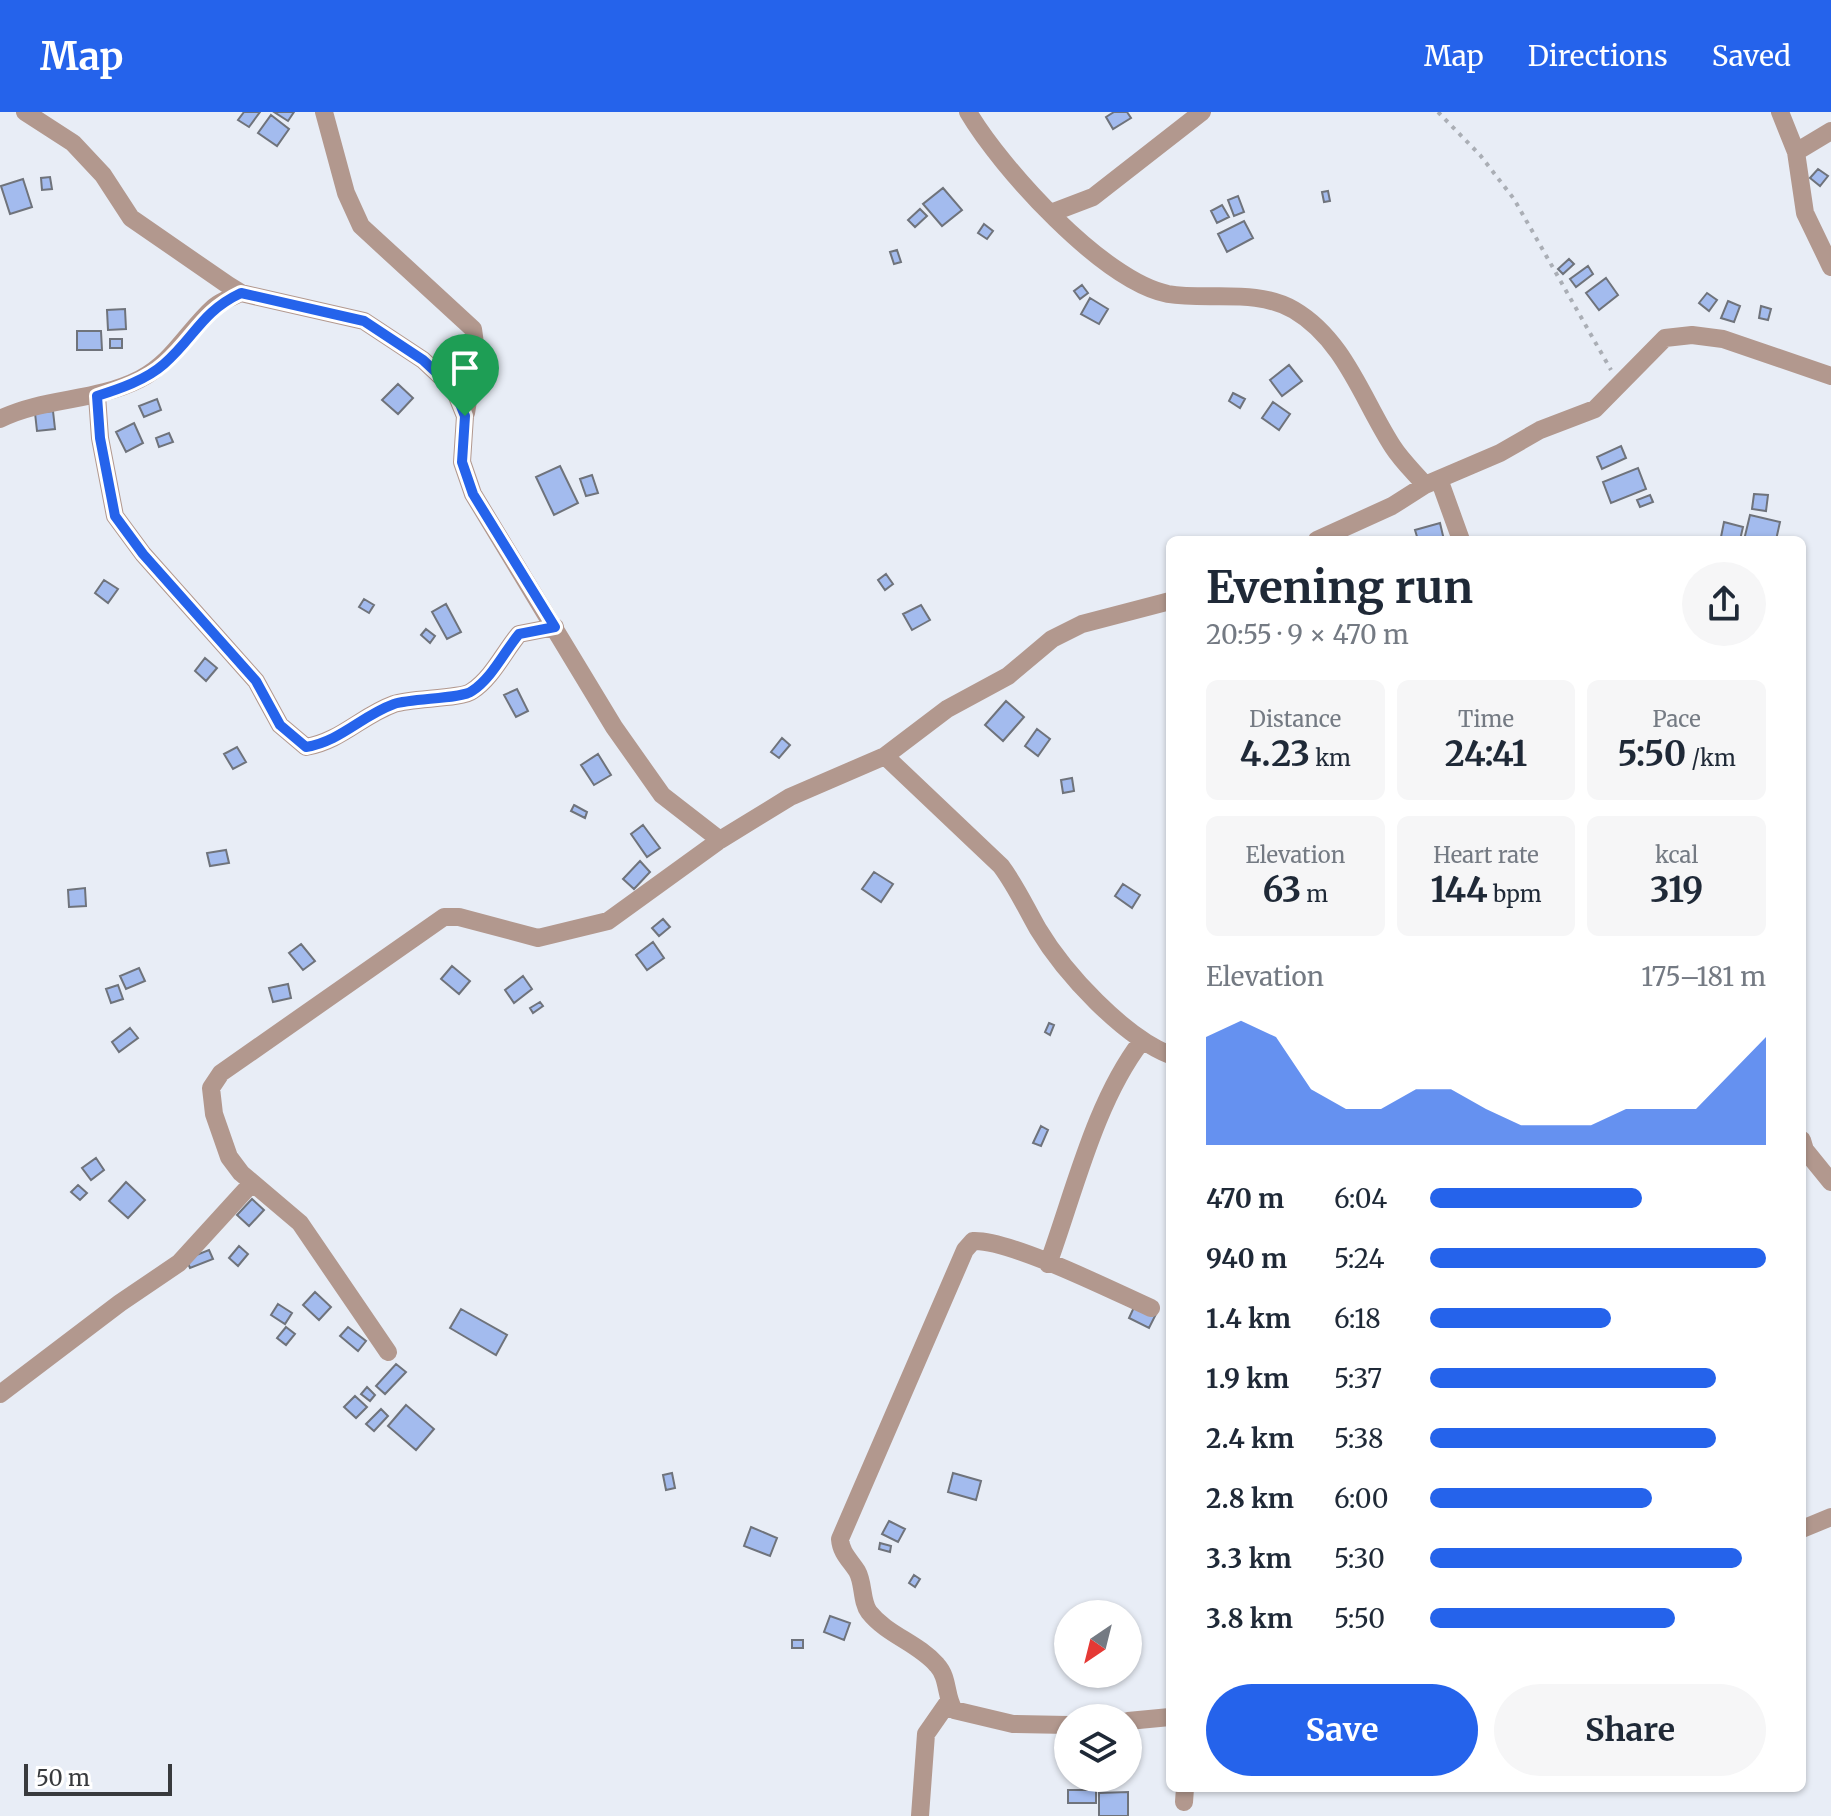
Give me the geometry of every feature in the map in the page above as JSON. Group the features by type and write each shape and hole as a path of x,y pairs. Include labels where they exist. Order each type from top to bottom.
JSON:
{"street":[{"path":"25,112 73,143 103,175 131,218 241,293 364,321 423,360 454,389 465,416"},
{"path":"324,112 346,193 361,226 473,329 476,351 465,416 462,462 473,494 614,727 662,795 720,840"},
{"path":"968,112 982,136 1051,213 1118,273 1168,294 1279,303 1296,312 1355,375 1393,448 1432,482 1459,536"},
{"path":"1051,213 1093,197 1202,112"},
{"path":"1780,112 1796,152 1805,213 1831,267"},
{"path":"1796,152 1831,131"},
{"path":"0,419 23,408 97,396 139,380 163,365 215,306 241,293"},
{"path":"1326,536 1392,506 1432,482 1540,430 1595,409 1665,338 1692,335 1723,339 1831,376"},
{"path":"97,396 100,438 115,516 143,554 256,681 280,725 306,747 329,743 392,705 427,697 469,694 483,682 519,634 555,627"},
{"path":"388,1352 300,1223 252,1183 229,1157 214,1114 211,1088 221,1073 281,1034 354,976 386,959 444,917 459,917 538,938 608,921 720,840 790,797 885,756 947,709 1008,676 1052,639 1082,624 1166,602"},
{"path":"885,756 1001,866 1040,932 1070,970 1141,1042 1166,1053"},
{"path":"1048,1264 1122,1066 1141,1042"},
{"path":"1806,1151 1831,1182"},
{"path":"0,1394 120,1303 179,1263 252,1183"},
{"path":"1054,1724 985,1720 959,1713 949,1701 944,1675 937,1664 887,1630 867,1610 858,1573 841,1549 840,1539 965,1250 973,1241 986,1241 1048,1264 1151,1308"},
{"path":"1806,1527 1831,1517"},
{"path":"920,1816 926,1734 949,1701"},
{"path":"1142,1720 1166,1717"}],"path":[{"path":"1438,112 1480,155 1514,199 1620,386"}],"building":[{"path":"244,112 260,112 249,127 238,120"},
{"path":"274,112 294,112 288,121"},
{"path":"1114,112 1127,112 1131,118 1113,129 1106,117"},
{"path":"271,115 289,129 277,146 258,133"},
{"path":"1818,169 1828,176 1820,186 1810,178"},
{"path":"50,177 52,189 42,190 41,178"},
{"path":"23,179 32,207 10,214 1,186"},
{"path":"943,188 962,210 942,226 923,204"},
{"path":"1328,191 1330,201 1324,202 1322,192"},
{"path":"1238,196 1244,212 1234,216 1228,200"},
{"path":"1222,205 1229,217 1217,223 1211,211"},
{"path":"920,209 927,216 915,227 908,220"},
{"path":"1244,221 1253,238 1227,252 1218,234"},
{"path":"984,224 993,231 987,239 978,233"},
{"path":"897,250 901,262 894,264 890,252"},
{"path":"1569,259 1574,264 1563,274 1558,269"},
{"path":"1588,266 1593,274 1576,287 1570,279"},
{"path":"1606,278 1618,295 1599,310 1586,293"},
{"path":"1082,285 1088,293 1080,299 1074,291"},
{"path":"1707,293 1717,300 1709,311 1699,303"},
{"path":"1090,298 1108,309 1099,324 1081,314"},
{"path":"1728,301 1740,306 1734,322 1721,318"},
{"path":"1761,306 1771,309 1768,320 1759,318"},
{"path":"125,309 126,329 108,330 107,310"},
{"path":"77,331 101,331 102,350 77,350"},
{"path":"110,339 122,339 122,348 110,348"},
{"path":"1289,365 1302,381 1282,396 1270,380"},
{"path":"398,384 413,398 398,414 382,400"},
{"path":"1233,393 1245,399 1240,408 1229,401"},
{"path":"157,399 161,410 144,417 139,406"},
{"path":"1273,402 1290,414 1279,430 1262,418"},
{"path":"53,411 55,429 37,431 35,413"},
{"path":"134,423 143,443 126,452 116,432"},
{"path":"169,433 173,442 159,447 156,438"},
{"path":"1621,446 1626,458 1602,469 1597,457"},
{"path":"560,466 578,503 554,515 536,477"},
{"path":"1638,468 1646,489 1611,503 1603,482"},
{"path":"592,475 598,493 586,496 580,479"},
{"path":"1754,494 1768,495 1766,511 1752,509"},
{"path":"1650,495 1653,502 1640,507 1637,500"},
{"path":"1750,515 1780,522 1777,536 1745,536"},
{"path":"1724,522 1743,527 1741,536 1721,536"},
{"path":"1440,523 1443,536 1417,536 1415,530"},
{"path":"886,574 893,584 885,590 878,580"},
{"path":"104,580 118,589 108,603 95,593"},
{"path":"364,599 374,605 369,613 359,607"},
{"path":"446,604 461,632 447,639 432,612"},
{"path":"921,605 930,620 912,630 903,614"},
{"path":"426,629 435,636 430,643 421,635"},
{"path":"205,658 217,668 206,681 195,671"},
{"path":"517,689 528,711 516,717 504,695"},
{"path":"1006,701 1024,717 1003,741 985,725"},
{"path":"1037,729 1050,739 1038,756 1025,746"},
{"path":"782,738 790,745 779,758 771,752"},
{"path":"237,747 246,762 233,769 224,754"},
{"path":"598,754 611,775 594,785 581,765"},
{"path":"1072,778 1074,791 1063,793 1061,780"},
{"path":"574,805 587,812 585,818 571,811"},
{"path":"643,825 660,848 647,857 631,834"},
{"path":"226,850 229,863 210,866 207,853"},
{"path":"640,861 650,872 634,889 623,879"},
{"path":"874,872 893,884 881,902 862,889"},
{"path":"1123,884 1140,895 1132,908 1115,896"},
{"path":"85,888 86,906 69,907 68,890"},
{"path":"663,919 670,927 659,936 652,928"},
{"path":"653,942 664,958 647,970 636,955"},
{"path":"301,944 315,961 303,970 289,953"},
{"path":"452,966 470,981 459,994 441,979"},
{"path":"139,968 145,981 126,989 120,976"},
{"path":"523,976 532,989 514,1003 505,990"},
{"path":"288,984 291,998 273,1002 269,988"},
{"path":"118,985 123,999 111,1003 106,989"},
{"path":"540,1002 543,1006 533,1013 530,1008"},
{"path":"1049,1023 1054,1025 1050,1035 1045,1032"},
{"path":"130,1028 138,1038 119,1052 112,1042"},
{"path":"1041,1126 1048,1130 1041,1146 1033,1143"},
{"path":"96,1158 104,1170 91,1180 82,1168"},
{"path":"126,1182 145,1200 128,1218 109,1201"},
{"path":"78,1185 87,1193 80,1200 71,1192"},
{"path":"252,1199 264,1210 249,1226 237,1215"},
{"path":"239,1246 248,1254 238,1266 229,1258"},
{"path":"209,1250 213,1259 190,1268 186,1259"},
{"path":"315,1292 331,1307 319,1320 303,1305"},
{"path":"278,1304 292,1313 285,1324 271,1315"},
{"path":"1135,1305 1156,1314 1149,1328 1129,1318"},
{"path":"461,1309 507,1335 496,1355 450,1328"},
{"path":"286,1327 295,1334 286,1345 277,1338"},
{"path":"348,1327 366,1341 358,1351 340,1336"},
{"path":"396,1364 406,1372 385,1394 376,1386"},
{"path":"367,1387 375,1395 370,1401 361,1394"},
{"path":"355,1396 367,1407 356,1418 344,1407"},
{"path":"406,1405 434,1429 416,1450 388,1426"},
{"path":"381,1409 388,1416 374,1431 366,1424"},
{"path":"672,1473 675,1488 666,1490 663,1475"},
{"path":"953,1473 981,1481 976,1500 948,1492"},
{"path":"889,1521 905,1529 898,1542 882,1534"},
{"path":"751,1527 777,1538 770,1556 744,1546"},
{"path":"880,1543 891,1546 890,1552 879,1549"},
{"path":"914,1575 920,1579 915,1587 909,1583"},
{"path":"830,1616 850,1623 844,1640 824,1632"},
{"path":"792,1640 803,1640 803,1648 792,1648"},
{"path":"1068,1792 1096,1792 1096,1803 1068,1803"},
{"path":"1128,1792 1128,1816 1099,1816 1099,1793"}],"route":[{"path":"241,293 364,321 423,360 454,389 465,416 462,462 473,494 555,627 519,634 483,682 469,694 427,697 392,705 329,743 306,747 280,725 256,681 188,607 115,516 100,438 97,396 139,380 163,365 215,306 241,293"}]}
